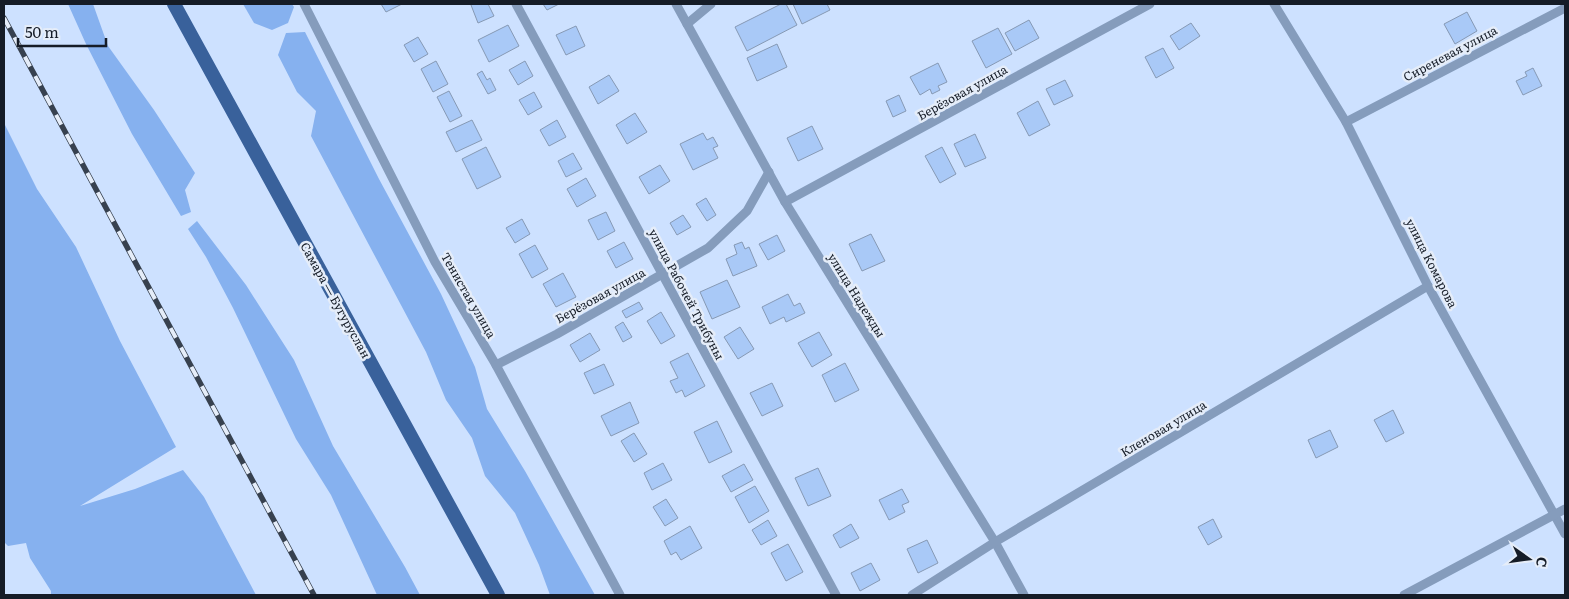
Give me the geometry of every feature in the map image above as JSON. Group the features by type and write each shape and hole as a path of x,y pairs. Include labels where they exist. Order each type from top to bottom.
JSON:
{"main road":[{"name":"Самара — Бугуруслан","path":"174,4 498,595"}],"street":[{"path":"305,7 316,4"},
{"name":"улица Рабочей Трибуны","path":"516,4 836,595"},
{"name":"улица Надежды","path":"676,4 785,202 995,542 1024,595"},
{"path":"687,24 711,4"},
{"name":"Берёзовая улица","path":"785,202 1150,4"},
{"name":"улица Комарова","path":"1274,4 1346,122 1428,286 1565,534"},
{"name":"Тенистая улица","path":"305,7 435,262 496,365 620,595"},
{"name":"Сиреневая улица","path":"1346,122 1565,8"},
{"name":"Берёзовая улица","path":"496,365 557,334 708,248 746,210 769,172"},
{"name":"Кленовая улица","path":"912,595 995,542 1428,286"},
{"path":"1404,595 1565,509"}],"shaded area":[{"path":"68,4 93,4 108,46 154,110 195,173 185,190 191,212 181,216 132,134 86,44"},
{"path":"243,4 292,4 294,7 288,23 272,30 254,23"},
{"path":"305,32 379,179 441,294 475,367 487,409 525,471 595,595 550,595 539,565 515,513 485,476 472,438 446,400 426,352 311,136 316,111 297,92 278,55 286,33"},
{"path":"4,123 37,189 76,247 120,341 176,447 80,506 135,489 183,470 204,497 256,595 51,595 51,591 30,558 26,543 8,546 4,542"},
{"path":"197,221 246,285 294,360 333,446 420,595 377,595 331,495 296,439 233,308 206,257 188,229"}],"building":[{"path":"381,4 402,4 386,12"},
{"path":"488,4 494,16 478,23 471,5"},
{"path":"543,4 559,4 547,10"},
{"path":"781,4 786,4 797,25 747,51 735,27"},
{"path":"793,4 827,4 830,10 802,24"},
{"path":"1467,12 1477,31 1455,44 1444,24"},
{"path":"1029,20 1039,38 1015,51 1005,33"},
{"path":"1191,23 1200,36 1179,50 1170,36"},
{"path":"508,25 519,46 489,62 478,40"},
{"path":"576,26 585,46 566,55 556,35"},
{"path":"998,28 1012,54 986,68 972,41"},
{"path":"418,37 428,54 414,62 404,45"},
{"path":"777,44 787,67 757,81 747,58"},
{"path":"1163,48 1174,68 1156,78 1145,57"},
{"path":"436,61 448,84 433,92 421,69"},
{"path":"525,61 533,76 518,85 509,70"},
{"path":"938,63 947,82 938,86 940,90 932,94 930,89 920,95 910,77"},
{"path":"1533,68 1542,86 1523,95 1516,81 1527,76 1525,72"},
{"path":"482,71 487,80 490,78 496,90 488,94 477,74"},
{"path":"609,75 619,91 598,104 589,87"},
{"path":"1065,80 1073,96 1054,105 1046,89"},
{"path":"449,91 462,116 450,122 437,97"},
{"path":"534,92 542,107 528,115 519,100"},
{"path":"899,95 906,111 893,117 886,101"},
{"path":"1038,101 1050,125 1029,136 1017,113"},
{"path":"635,113 647,132 627,144 616,125"},
{"path":"472,120 482,140 456,152 446,132"},
{"path":"557,120 566,137 549,146 540,130"},
{"path":"812,126 823,149 798,161 787,138"},
{"path":"703,133 707,140 713,137 718,146 713,148 718,158 693,170 680,144"},
{"path":"975,134 986,158 965,167 954,144"},
{"path":"486,147 501,177 477,189 462,159"},
{"path":"942,147 956,174 940,183 925,156"},
{"path":"573,153 582,169 566,177 558,161"},
{"path":"660,165 670,181 649,194 639,177"},
{"path":"586,178 596,196 577,207 567,189"},
{"path":"706,198 716,215 707,221 696,204"},
{"path":"606,212 615,231 598,240 588,220"},
{"path":"683,215 691,227 677,235 670,223"},
{"path":"522,219 530,234 515,243 506,228"},
{"path":"871,234 885,261 862,271 849,244"},
{"path":"777,235 785,251 768,260 759,244"},
{"path":"624,242 633,259 616,268 607,251"},
{"path":"742,242 745,249 749,247 757,266 733,276 726,259 737,254 734,245"},
{"path":"535,245 548,269 532,278 519,254"},
{"path":"563,273 576,297 556,307 543,284"},
{"path":"727,280 740,307 712,319 700,292"},
{"path":"788,294 794,306 800,303 805,313 786,322 784,317 770,324 762,307"},
{"path":"639,302 643,309 626,318 622,311"},
{"path":"661,312 675,336 661,344 647,321"},
{"path":"623,322 632,337 623,342 615,327"},
{"path":"740,327 754,349 738,359 724,337"},
{"path":"819,332 832,355 812,367 798,343"},
{"path":"590,333 600,350 580,362 570,345"},
{"path":"688,353 705,386 685,397 682,390 676,393 670,381 678,378 670,362"},
{"path":"845,363 859,390 835,402 822,375"},
{"path":"604,364 614,385 594,394 584,373"},
{"path":"772,383 783,406 762,416 750,393"},
{"path":"630,402 639,423 611,436 601,416"},
{"path":"1393,410 1404,433 1386,442 1374,420"},
{"path":"717,421 732,452 709,463 694,432"},
{"path":"1330,430 1338,447 1316,458 1308,440"},
{"path":"634,433 647,454 634,462 621,441"},
{"path":"663,463 672,480 652,490 644,473"},
{"path":"744,464 753,480 731,492 722,476"},
{"path":"818,468 831,496 808,506 795,478"},
{"path":"755,486 769,511 749,523 735,497"},
{"path":"902,489 909,502 902,505 905,512 889,520 879,500"},
{"path":"666,499 678,518 665,526 653,507"},
{"path":"1213,519 1222,537 1208,545 1198,527"},
{"path":"768,520 777,536 761,545 752,530"},
{"path":"851,524 859,538 840,548 833,535"},
{"path":"690,526 702,548 681,560 676,552 671,555 664,541"},
{"path":"927,540 938,563 918,573 907,549"},
{"path":"788,544 803,572 786,581 771,553"},
{"path":"871,563 880,580 860,591 851,573"}],"railway":[{"path":"4,18 314,595"}]}
